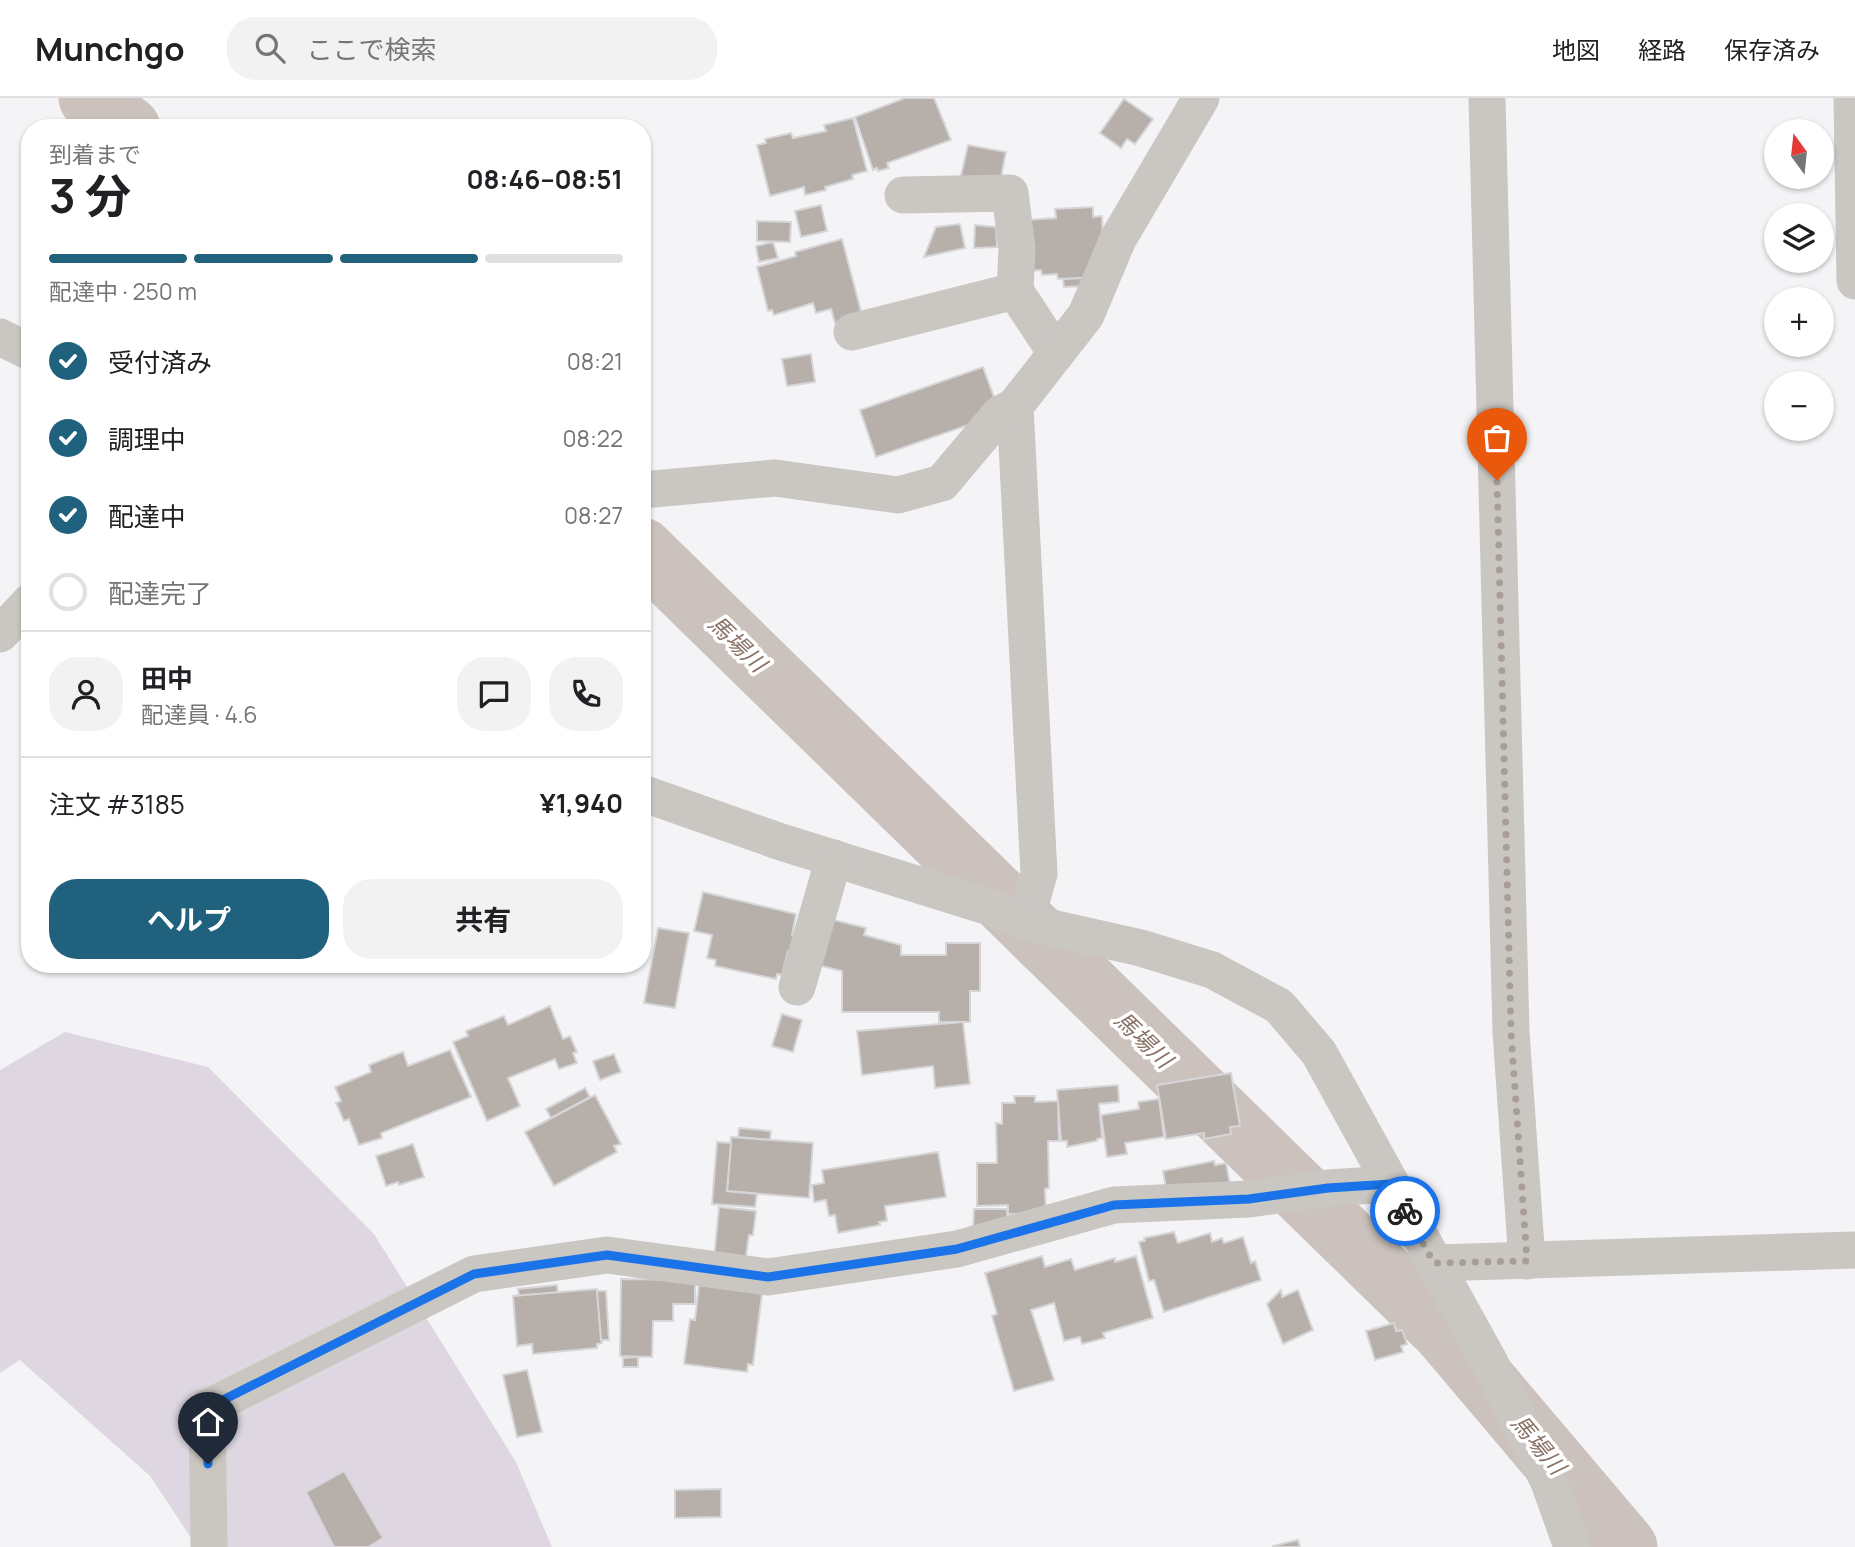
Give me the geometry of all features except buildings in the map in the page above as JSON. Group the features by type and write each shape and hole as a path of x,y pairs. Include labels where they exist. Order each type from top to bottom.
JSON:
{"street":[{"path":"651,489 775,478 898,495 942,483 1000,414 1015,406 1086,315 1118,239 1201,98"},
{"path":"1488,98 1511,1032 1527,1261"},
{"path":"1852,98 1855,281"},
{"path":"902,195 1010,193 1017,249 1015,291 1056,353"},
{"path":"852,332 1015,291"},
{"path":"0,337 21,348"},
{"path":"1015,406 1040,874 1025,922"},
{"path":"0,634 21,612"},
{"path":"651,796 996,909 1025,922 1141,948 1212,970 1279,1006 1319,1053 1490,1363 1549,1482 1573,1547"},
{"path":"797,988 834,858"},
{"path":"209,1547 207,1408 474,1274 607,1255 768,1277 957,1249 1114,1205 1249,1199 1328,1188 1391,1184"},
{"path":"1434,1263 1855,1250"}],"shaded area":[{"path":"65,1032 208,1067 374,1234 516,1462 552,1547 197,1547 150,1476 20,1360 0,1373 0,1070"}],"waterway":[{"name":"馬場川","path":"90,98 117,119"},
{"name":"馬場川","path":"651,558 1443,1331 1626,1547"}],"way so far":[{"path":"1405,1211 1434,1263 1527,1261 1511,1032 1497,480"}],"route":[{"path":"208,1464 207,1408 474,1274 607,1255 768,1277 957,1249 1114,1205 1249,1199 1328,1188 1391,1184 1405,1211"}]}
